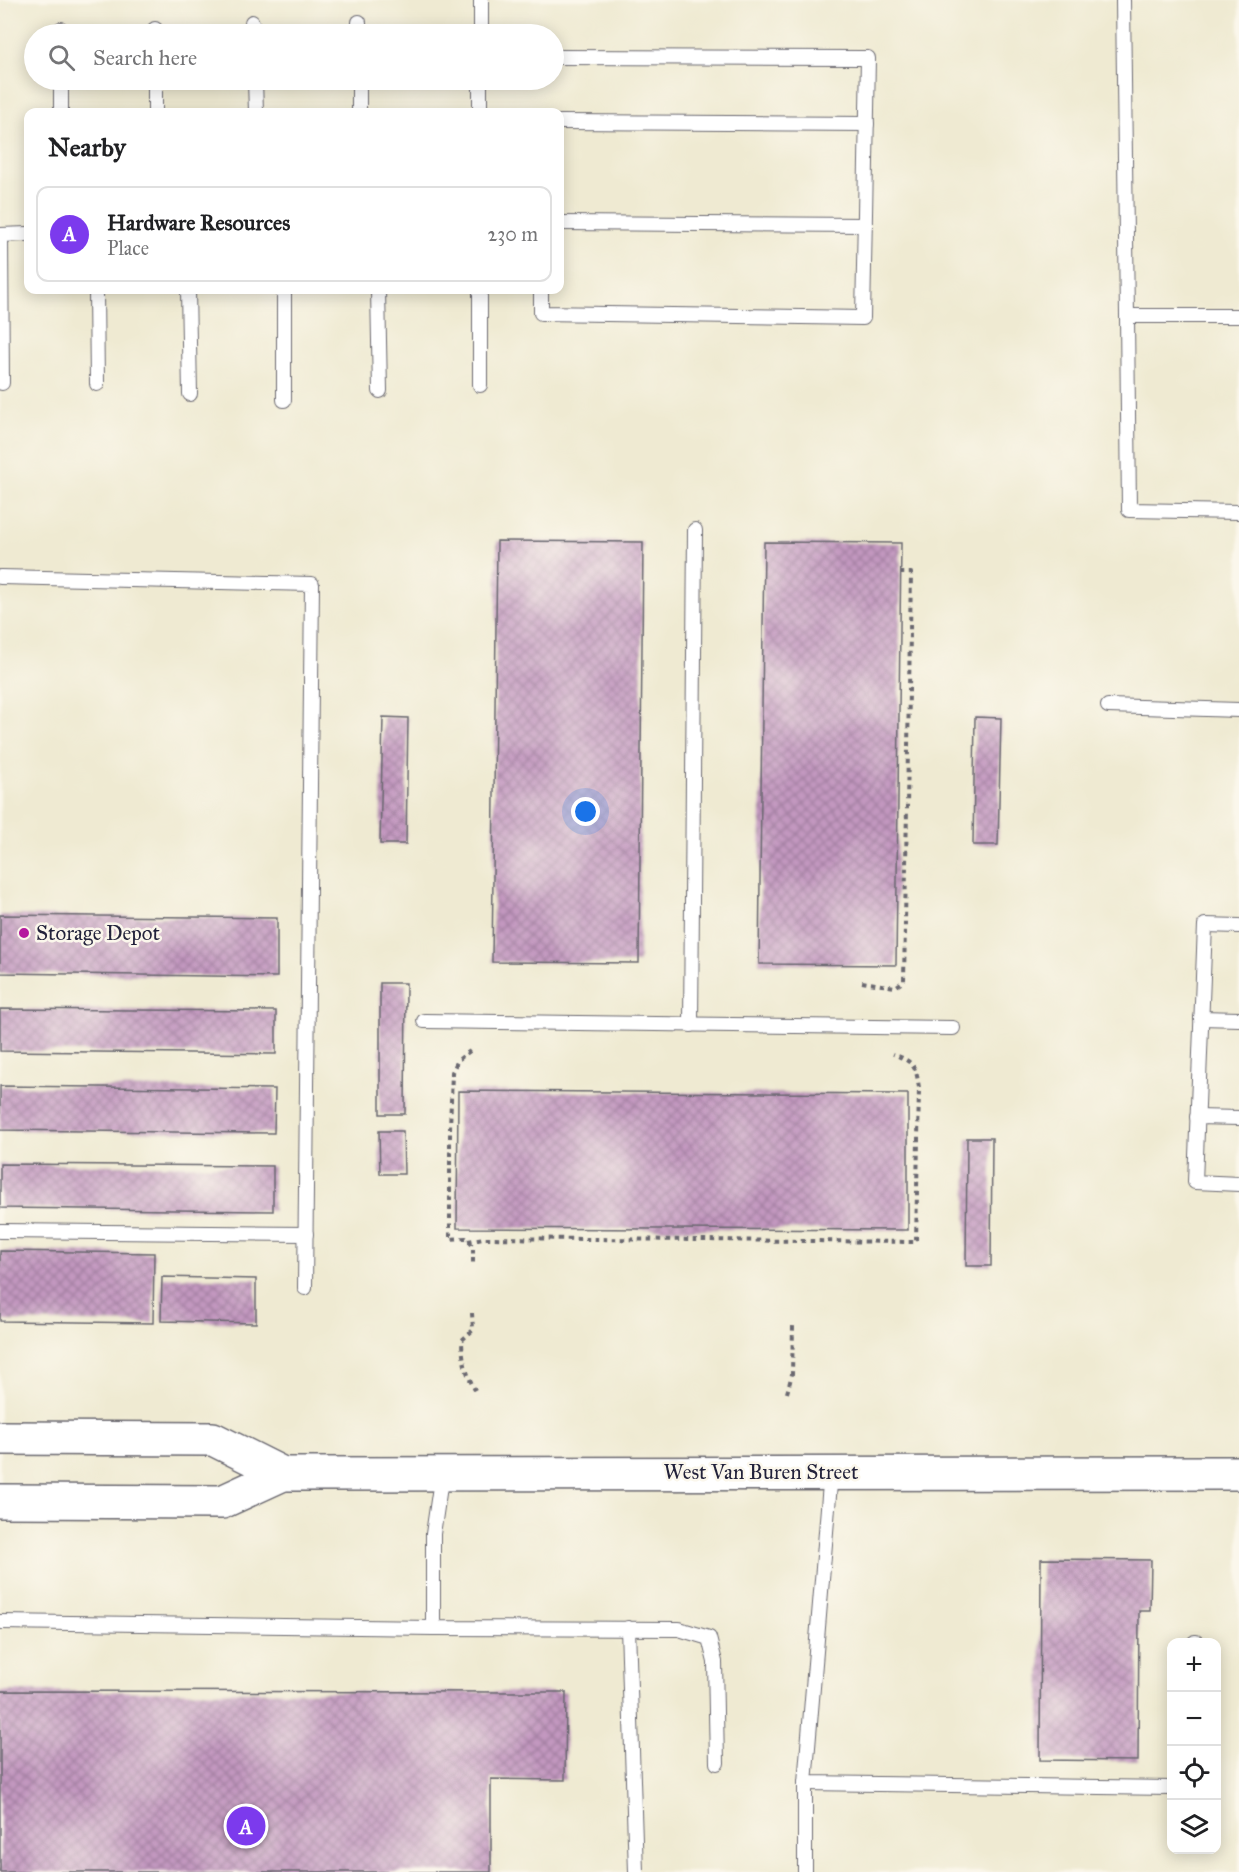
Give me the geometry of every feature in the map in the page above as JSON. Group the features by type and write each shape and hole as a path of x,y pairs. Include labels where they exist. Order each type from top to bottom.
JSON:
{"main road":[{"name":"West Van Buren Street","path":"0,1438 213,1439 283,1474"},
{"name":"West Van Buren Street","path":"0,1501 222,1502 283,1474 1239,1473"}],"lane":[{"path":"480,24 481,0"},
{"path":"1123,0 1129,510 1239,512"},
{"path":"541,294 541,313 863,318 868,58 564,57"},
{"path":"61,90 61,108"},
{"path":"155,90 155,108"},
{"path":"255,90 256,108"},
{"path":"359,90 359,108"},
{"path":"480,90 480,108"},
{"path":"564,122 867,123"},
{"path":"564,223 864,225"},
{"path":"2,383 1,235 24,234"},
{"path":"96,294 97,384"},
{"path":"188,294 190,394"},
{"path":"284,294 284,400"},
{"path":"378,294 380,391"},
{"path":"480,294 480,385"},
{"path":"1127,316 1239,316"},
{"path":"691,1025 695,530"},
{"path":"0,577 312,584 305,1288"},
{"path":"1108,706 1239,710"},
{"path":"1239,926 1205,925 1195,1182 1239,1184"},
{"path":"1201,1018 1239,1019"},
{"path":"424,1021 953,1028"},
{"path":"1197,1117 1239,1118"},
{"path":"0,1231 306,1234"},
{"path":"805,1872 805,1783 831,1472"},
{"path":"434,1628 434,1534 442,1473"},
{"path":"0,1622 679,1629 709,1638 715,1662 717,1763"},
{"path":"628,1628 636,1872"},
{"path":"805,1783 1167,1788"}],"path":[{"path":"862,982 894,987 904,981 911,573 901,573"},
{"path":"470,1051 458,1060 452,1071 450,1239 466,1238 473,1246 473,1265"},
{"path":"468,1241 483,1238 916,1242 919,1088 917,1072 909,1060 893,1054"},
{"path":"472,1313 473,1330 462,1340 462,1347 466,1372 475,1390"},
{"path":"787,1393 792,1374 793,1326"}],"building":[{"path":"497,541 643,542 639,963 492,962"},
{"path":"764,542 901,543 896,965 759,964"},
{"path":"383,717 408,718 406,844 380,844"},
{"path":"975,717 1001,718 998,845 973,845"},
{"path":"0,915 277,918 277,977 0,973"},
{"path":"380,983 406,983 405,1114 380,1114"},
{"path":"0,1009 276,1011 276,1054 0,1051"},
{"path":"0,1086 275,1089 274,1133 0,1130"},
{"path":"458,1091 908,1094 908,1230 457,1228"},
{"path":"379,1131 403,1131 404,1174 380,1174"},
{"path":"967,1138 992,1138 991,1266 966,1266"},
{"path":"0,1164 273,1166 273,1211 0,1208"},
{"path":"0,1251 154,1253 153,1323 0,1321"},
{"path":"162,1277 256,1279 256,1323 161,1321"},
{"path":"1041,1559 1151,1560 1150,1611 1139,1611 1138,1761 1040,1760"},
{"path":"0,1691 566,1692 565,1780 491,1779 491,1872 0,1872"}],"place":[{"name":"Storage Depot","path":"24,933"},
{"name":"Hardware Resources","path":"246,1826"}]}
